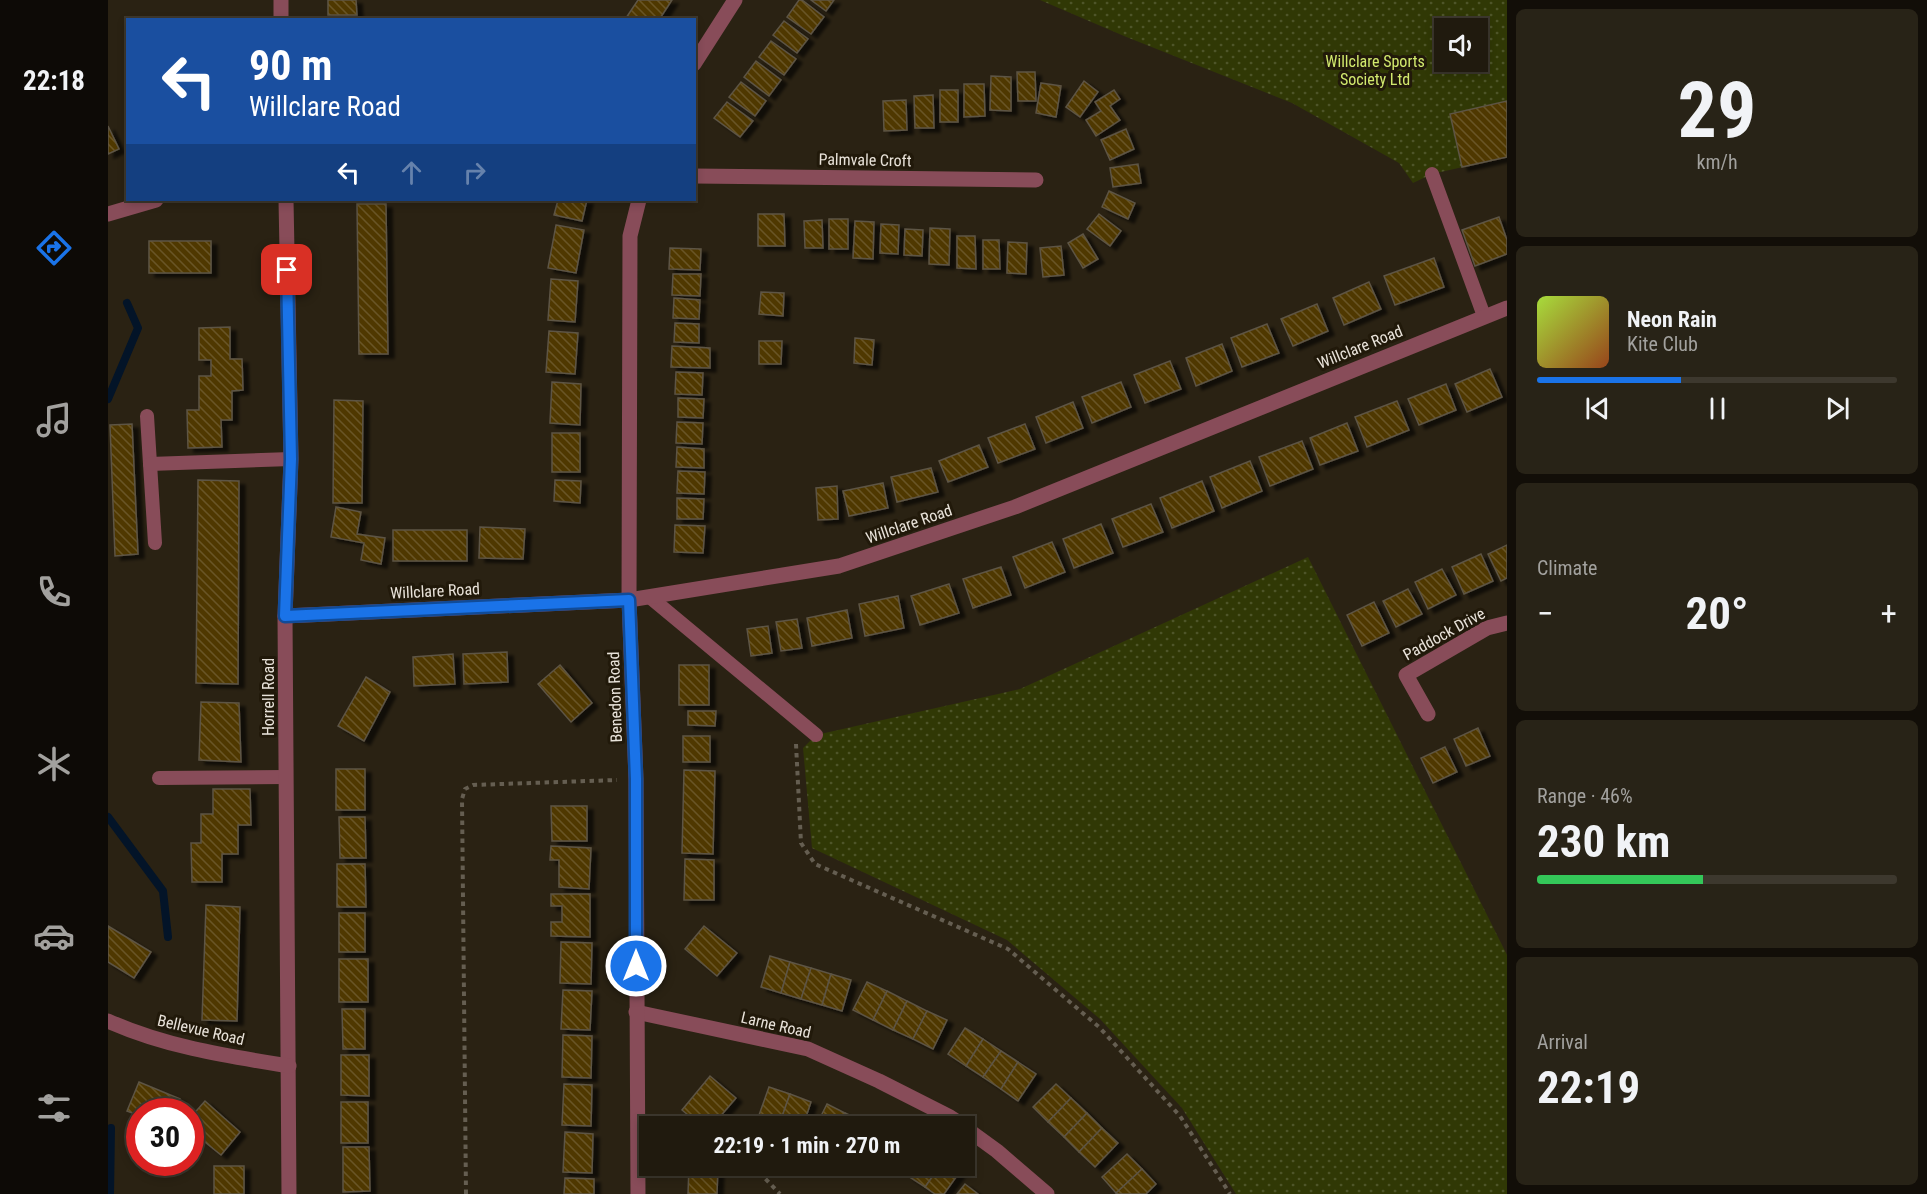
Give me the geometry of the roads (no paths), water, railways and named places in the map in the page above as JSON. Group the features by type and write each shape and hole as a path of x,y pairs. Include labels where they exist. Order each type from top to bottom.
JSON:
{"street":[{"path":"281,0 282,18"},
{"path":"696,61 735,0"},
{"name":"Palmvale Croft","path":"696,176 1036,180"},
{"path":"108,214 153,201"},
{"name":"Horrell Road","path":"286,201 291,459 285,616 289,1194"},
{"name":"Benedon Road","path":"638,1194 636,779 629,600 630,237 639,201"},
{"name":"Willclare Road","path":"285,616 629,600 839,566 1015,507 1507,308"},
{"name":"Paddock Drive","path":"1428,714 1407,675 1487,628 1507,623"},
{"name":"Larne Road","path":"636,1012 808,1049 948,1116"},
{"name":"Bellevue Road","path":"108,1021 160,1041 198,1051 289,1066"},
{"name":"Larne Road","path":"975,1135 1047,1194"}],"lane":[{"path":"1432,174 1484,316"},
{"path":"147,416 154,543"},
{"path":"150,464 291,459"},
{"path":"651,598 816,735"},
{"path":"159,778 286,777"}],"waterway":[{"path":"108,399 138,328 127,303"},
{"path":"108,817 163,891 168,937"},
{"path":"110,1194 111,1128"}],"park label":[{"name":"Willclare Sports Society Ltd","path":"1375,70"}]}
